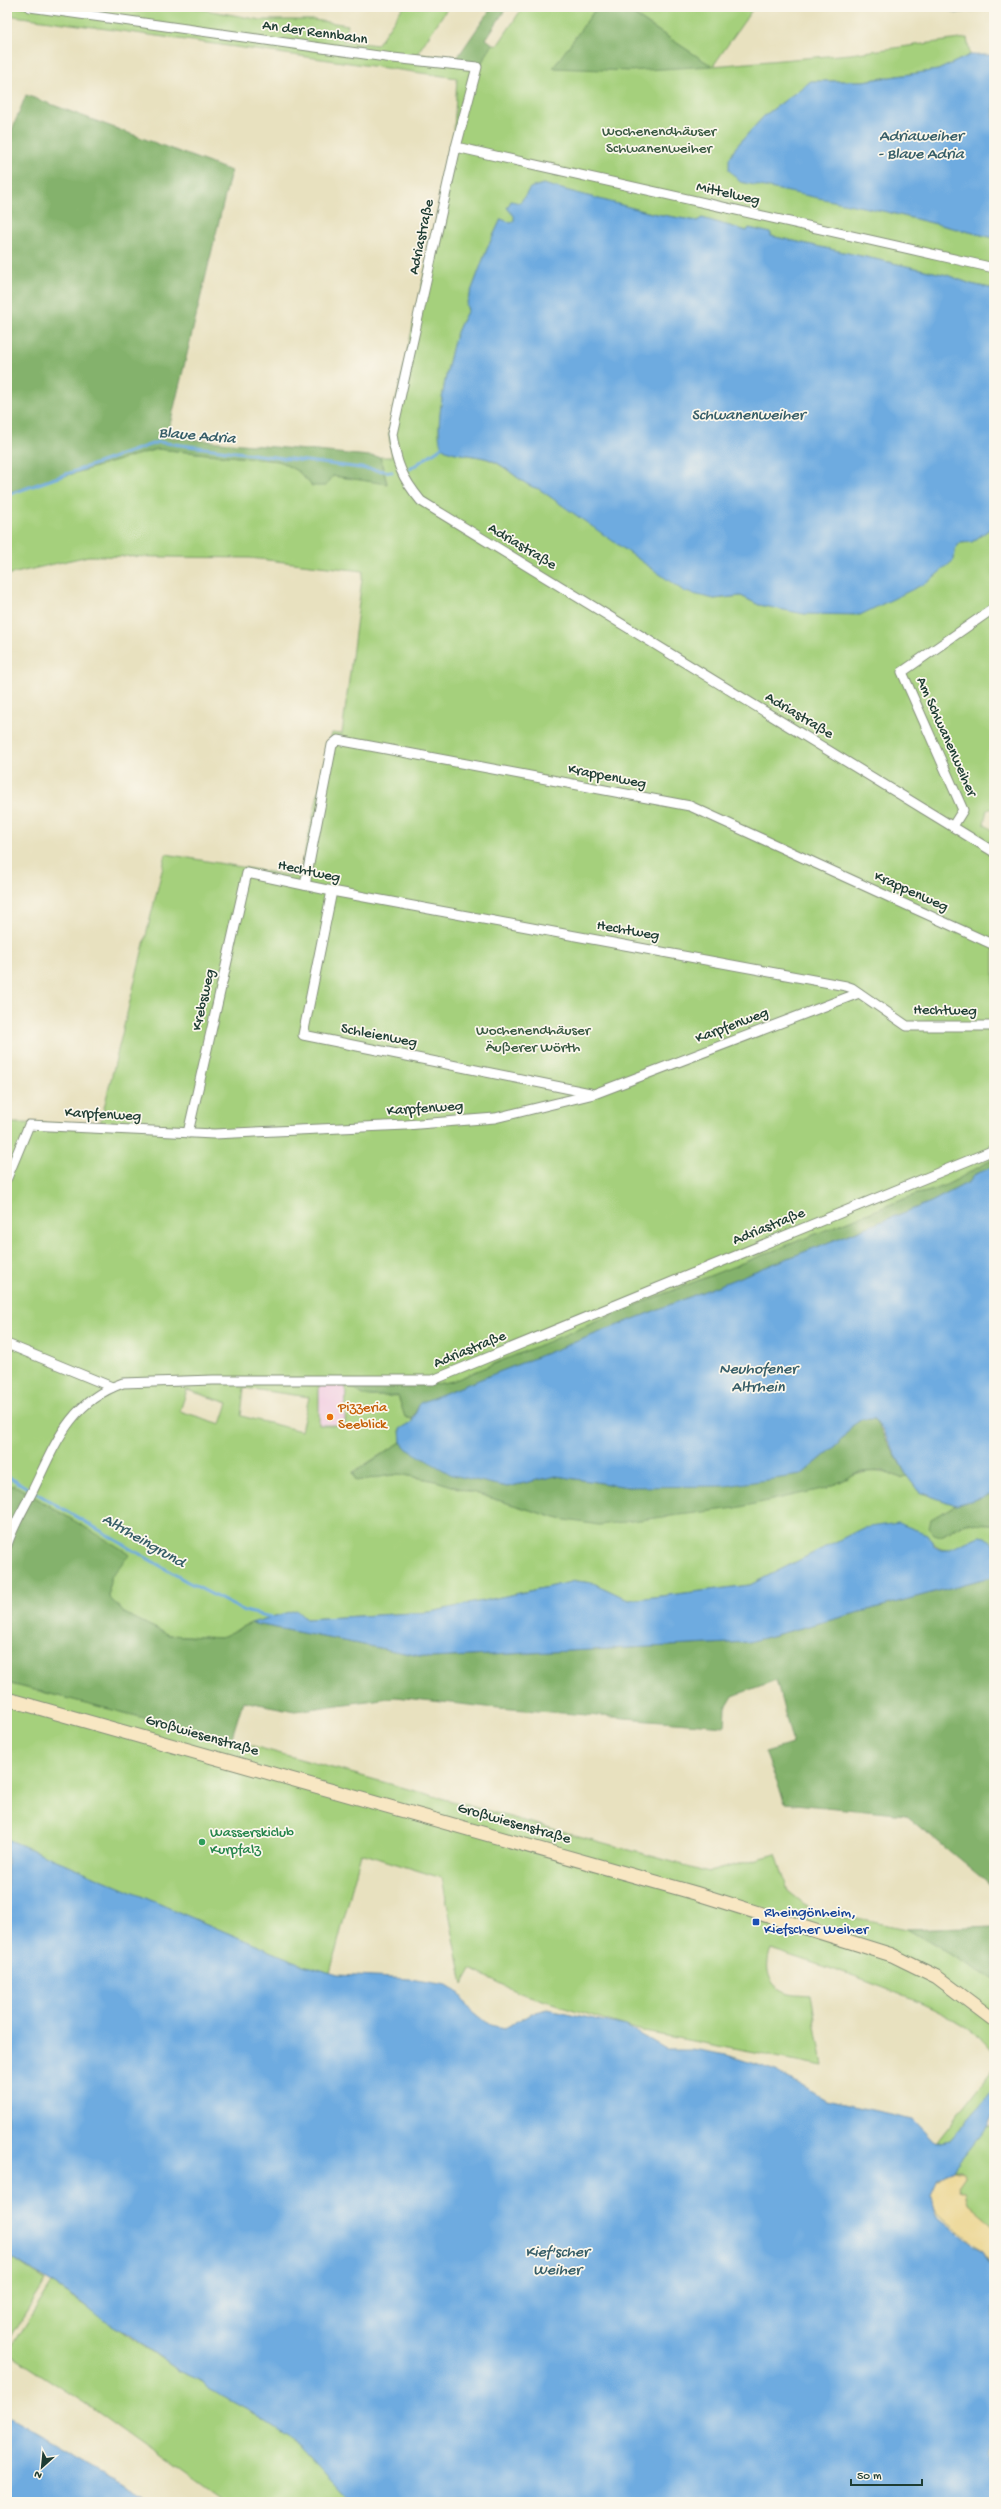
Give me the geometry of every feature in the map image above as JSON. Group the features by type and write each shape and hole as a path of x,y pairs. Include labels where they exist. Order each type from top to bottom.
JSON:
{"street":[{"name":"An der Rennbahn","path":"30,7 392,58 477,67"},
{"name":"Adriastraße","path":"477,67 456,147 392,434 395,456 405,482 420,501 994,852"},
{"name":"Mittelweg","path":"456,147 994,268"},
{"name":"Am Schwanenweiher","path":"953,826 964,810 902,672 994,608"},
{"name":"Krappenweg","path":"305,885 332,745 338,740 690,806 994,945"},
{"name":"Hechtweg","path":"247,873 332,891 846,986 859,993 907,1026 994,1026"},
{"name":"Krebsweg","path":"188,1133 247,873"},
{"name":"Schleienweg","path":"332,891 303,1035 594,1094"},
{"name":"Karpfenweg","path":"7,1178 29,1125 214,1134 467,1121 521,1112 594,1094 859,993"},
{"name":"Adriastraße","path":"7,1545 60,1435 71,1417 88,1402 112,1387 123,1383 213,1380 432,1380 994,1150"},
{"path":"7,1344 112,1387"},
{"name":"Großwiesenstraße","path":"7,1699 688,1890 892,1955 938,1977 994,2020"}],"shaded area":[{"path":"319,1384 346,1384 345,1425 319,1425"}],"green space":[{"path":"7,7 189,7 261,20 314,20 348,25 343,41 377,45 403,7 448,7 417,54 457,58 480,65 493,44 497,46 523,7 597,7 554,68 712,66 622,7 754,7 713,66 850,54 967,38 970,55 938,70 863,81 811,81 764,116 736,147 729,159 887,212 994,238 994,289 971,284 947,275 771,236 770,233 749,228 747,231 702,218 697,221 651,213 543,184 530,188 520,203 515,221 511,223 501,219 487,249 466,305 468,310 462,320 455,338 446,377 439,428 440,441 443,448 452,452 485,458 497,463 526,484 539,489 714,599 741,596 759,605 955,549 960,543 972,542 994,526 994,809 987,809 984,824 994,831 994,1159 938,1189 917,1194 654,1298 453,1381 414,1386 347,1384 365,1396 398,1396 405,1417 412,1419 412,1422 400,1429 401,1442 353,1472 356,1480 399,1474 436,1481 559,1519 827,1488 855,1475 880,1472 901,1478 907,1476 919,1492 956,1505 931,1519 941,1536 966,1523 993,1524 994,1545 985,1537 979,1536 956,1548 944,1550 938,1548 927,1534 863,1528 750,1585 629,1600 593,1583 576,1581 431,1612 305,1619 296,1610 251,1623 220,1638 169,1635 124,1613 109,1597 110,1578 129,1554 14,1485 7,1488 7,1123 100,1124 166,854 299,877 332,733 342,734 363,571 250,558 88,556 7,575 7,493 157,449 279,461 299,472 312,486 333,476 387,483 380,457 392,457 389,433 453,147 457,78 7,15","holes":["319,1384 346,1384 345,1425 319,1425","244,1388 309,1397 301,1431 241,1416","187,1390 228,1403 221,1424 180,1411"]},
{"path":"492,7 507,7 486,39 493,44 480,65 457,58"},
{"path":"597,7 622,7 712,66 629,71 553,68"},
{"path":"26,95 231,171 167,437 380,457 387,484 333,476 326,486 312,486 299,472 279,461 157,449 7,493 7,142"},
{"path":"994,1159 994,1166 974,1175 969,1182 931,1202 420,1403 412,1419 405,1417 398,1396 365,1396 346,1384 413,1386 453,1381 654,1298 917,1194 938,1189"},
{"path":"862,1419 874,1419 907,1476 901,1478 882,1471 861,1472 827,1488 736,1508 599,1525 559,1519 436,1481 399,1474 356,1481 353,1473 401,1442 407,1449 507,1487 556,1476 628,1487 801,1475 837,1445 852,1426"},
{"path":"14,1485 130,1554 110,1578 109,1597 124,1613 169,1635 220,1638 251,1623 430,1658 749,1642 994,1576 994,1888 906,1815 785,1803 765,1752 793,1744 776,1680 733,1696 726,1708 725,1726 487,1707 396,1697 295,1711 243,1701 231,1740 7,1683 7,1488"},
{"path":"994,1494 994,1524 966,1523 941,1536 934,1534 929,1528 931,1519 956,1505"},
{"path":"7,1683 231,1740 709,1872 776,1854 788,1891 812,1910 907,1929 994,1980 994,2053 979,2036 955,2020 925,2005 857,1978 771,1949 768,1961 768,1973 777,1988 793,1994 811,1995 823,2066 645,2032 520,1993 471,1969 463,1984 442,1878 361,1853 330,1973 303,1965 7,1839"},
{"path":"994,1926 994,1980 907,1929"},
{"path":"994,2068 994,2089 949,2140 936,2143"},
{"path":"994,2125 994,2226 968,2204 965,2192 959,2190 958,2186 965,2176 961,2170 953,2170 987,2127"},
{"path":"7,2254 46,2281 7,2343"},
{"path":"52,2283 179,2371 204,2382 209,2389 251,2412 288,2436 350,2502 223,2502 89,2406 8,2353"}],"sand":[{"path":"953,2170 964,2172 965,2176 958,2186 959,2190 965,2192 968,2204 994,2226 994,2273 982,2251 938,2213 932,2203 931,2193 937,2182"}],"water":[{"path":"943,7 994,7 994,8 956,13"},
{"name":"Adriaweiher - Blaue Adria","path":"970,55 994,55 994,238 887,212 740,182 729,170 729,159 736,147 764,116 811,81 863,81 938,70"},
{"name":"Schwanenweiher","path":"543,184 651,213 697,221 702,218 747,231 749,228 771,233 771,236 947,275 971,284 994,289 994,526 972,542 960,543 955,549 954,560 928,582 860,615 804,614 759,605 741,596 714,599 685,592 539,489 526,484 504,467 486,458 452,452 443,448 440,441 440,412 449,361 456,334 468,310 466,305 487,249 501,219 511,223 514,221 514,216 507,208 511,201 520,203 530,188"},
{"name":"Neuhofener Altrhein","path":"994,1166 994,1494 956,1505 919,1492 907,1476 883,1431 874,1419 862,1419 852,1426 837,1445 801,1475 726,1486 628,1487 556,1476 507,1487 452,1475 407,1449 401,1442 400,1429 412,1422 420,1403 931,1202 969,1182 974,1175"},
{"path":"898,1523 927,1534 935,1547 941,1550 948,1550 979,1536 985,1537 994,1545 994,1576 749,1642 430,1658 251,1623 296,1610 306,1619 431,1612 576,1581 593,1583 629,1600 750,1585 863,1528"},
{"name":"Kief'scher Weiher","path":"7,1839 303,1965 338,1975 410,1979 447,1985 458,1992 469,2008 490,2025 504,2028 532,2013 548,2009 626,2026 666,2049 691,2049 727,2055 776,2071 826,2100 913,2119 936,2143 949,2140 994,2089 994,2113 987,2127 953,2170 938,2179 931,2195 933,2207 939,2218 982,2251 994,2273 994,2502 350,2502 288,2436 251,2412 209,2389 204,2382 179,2371 128,2334 103,2320 78,2300 7,2254"},
{"path":"7,2416 156,2502 7,2502"}],"waterway":[{"name":"Blaue Adria","path":"7,495 158,442 392,472"},
{"name":"Blaue Adria","path":"410,469 442,447"},
{"name":"Altrheingrund","path":"7,1476 186,1581 244,1611 271,1617"}],"place":[{"name":"Pizzeria Seeblick","path":"330,1417"},
{"name":"Wasserskiclub Kurpfalz","path":"202,1842"},
{"name":"Rheingönheim, Kiefscher Weiher","path":"756,1922"}],"park label":[{"name":"Wochenendhäuser Schwanenweiher","path":"659,140"},
{"name":"Wochenendhäuser Äußerer Wörth","path":"533,1040"}]}
